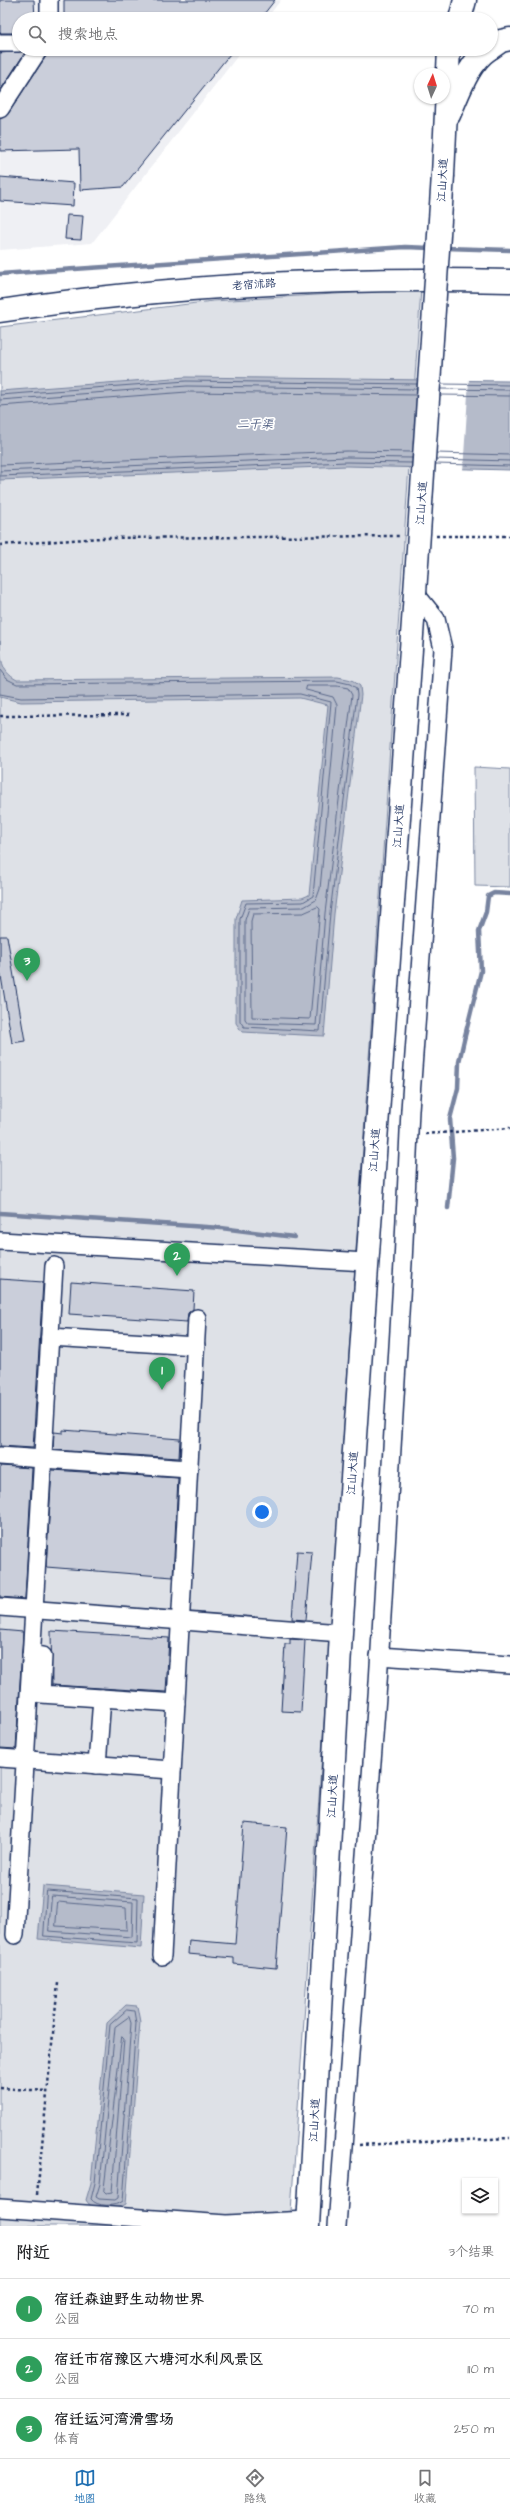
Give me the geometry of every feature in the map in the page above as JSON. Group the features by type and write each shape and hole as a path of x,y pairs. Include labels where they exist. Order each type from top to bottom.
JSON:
{"main road":[{"path":"451,12 452,0"},
{"path":"462,12 465,0"},
{"path":"498,43 510,39"},
{"name":"江山大道","path":"447,68 448,56"},
{"name":"江山大道","path":"448,68 451,56"},
{"path":"445,123 471,70 481,56"},
{"name":"江山大道","path":"308,2223 342,1633 366,1262 415,593 443,175 446,104"},
{"name":"老宿沭路","path":"0,311 88,297 268,283 510,280"}],"street":[{"path":"49,0 49,12"},
{"path":"0,43 12,43"},
{"path":"0,109 34,56"},
{"path":"337,2226 379,1656 403,1263 410,1110 443,649 436,619 415,593"},
{"path":"0,1241 366,1262"},
{"path":"15,1935 54,1266"},
{"path":"162,1956 197,1318"},
{"path":"50,1337 196,1346"},
{"path":"0,1456 189,1469"},
{"path":"0,1607 342,1633"},
{"path":"31,1655 43,1656 41,1694 176,1703"},
{"path":"379,1656 510,1665"},
{"path":"97,1765 102,1698"},
{"path":"0,1758 172,1770"},
{"path":"0,2208 226,2224 308,2223"}],"path":[{"path":"0,545 101,538 403,536"},
{"path":"435,536 510,536"},
{"path":"0,716 129,715"},
{"path":"443,1133 510,1128"},
{"path":"35,2210 58,1983"},
{"path":"0,2088 47,2091"},
{"path":"344,2146 510,2138"}],"shaded area":[{"path":"0,0 281,0 272,12 12,12 12,56 238,56 92,243 0,250"},
{"path":"421,289 290,2226 0,2226 0,327 213,301"},
{"path":"474,767 510,769 510,887 475,886"}],"water":[{"name":"二干渠","path":"186,377 510,381 510,470 347,466 0,480 0,391"},
{"path":"0,641 2,664 7,672 17,680 338,677 352,680 360,686 361,695 334,914 324,1036 242,1032 236,1023 236,919 242,900 302,898 309,895 328,705 300,698 21,702 0,697"},
{"path":"43,1886 144,1894 141,1948 38,1939"},
{"path":"126,2005 137,2006 140,2022 126,2204 117,2208 99,2209 89,2204 86,2200 91,2183 107,2023"}],"pier":[{"path":"422,378 469,379 463,471 416,470"}],"building":[{"path":"0,0 34,0 35,12 12,12 12,33 0,33"},
{"path":"64,0 275,0 266,12 64,12"},
{"path":"12,52 12,56 23,56 0,91 0,53"},
{"path":"46,56 228,56 123,187 80,190 79,149 0,151 0,119 8,114"},
{"path":"0,177 74,183 73,206 0,201"},
{"path":"67,215 83,216 81,240 65,239"},
{"path":"0,936 7,936 25,1041 12,1043 0,970"},
{"path":"0,1279 43,1282 33,1448 0,1446"},
{"path":"71,1282 194,1291 193,1309 188,1313 187,1322 69,1314"},
{"path":"63,1430 180,1439 179,1458 53,1450 54,1432 63,1433"},
{"path":"0,1466 32,1468 25,1599 0,1597"},
{"path":"52,1470 178,1478 173,1577 46,1567"},
{"path":"297,1551 312,1552 306,1620 292,1619"},
{"path":"0,1630 23,1632 16,1749 0,1748"},
{"path":"51,1631 169,1638 166,1692 52,1685"},
{"path":"290,1639 305,1640 301,1712 281,1711 285,1644 290,1644"},
{"path":"244,1823 287,1827 276,1968 234,1964 234,1958 188,1954 189,1940 235,1944"}],"waterway":[{"path":"0,274 405,247 431,248"},
{"path":"445,248 510,250"},
{"path":"448,1208 453,1158 450,1119 458,1088 459,1062 481,971 479,931 486,912 488,896 494,893 510,894"},
{"path":"0,1213 221,1228 294,1237"}],"place":[{"name":"宿迁运河湾滑雪场","path":"27,981"},
{"name":"宿迁市宿豫区六塘河水利风景区","path":"177,1276"},
{"name":"宿迁森迪野生动物世界","path":"162,1390"}]}
